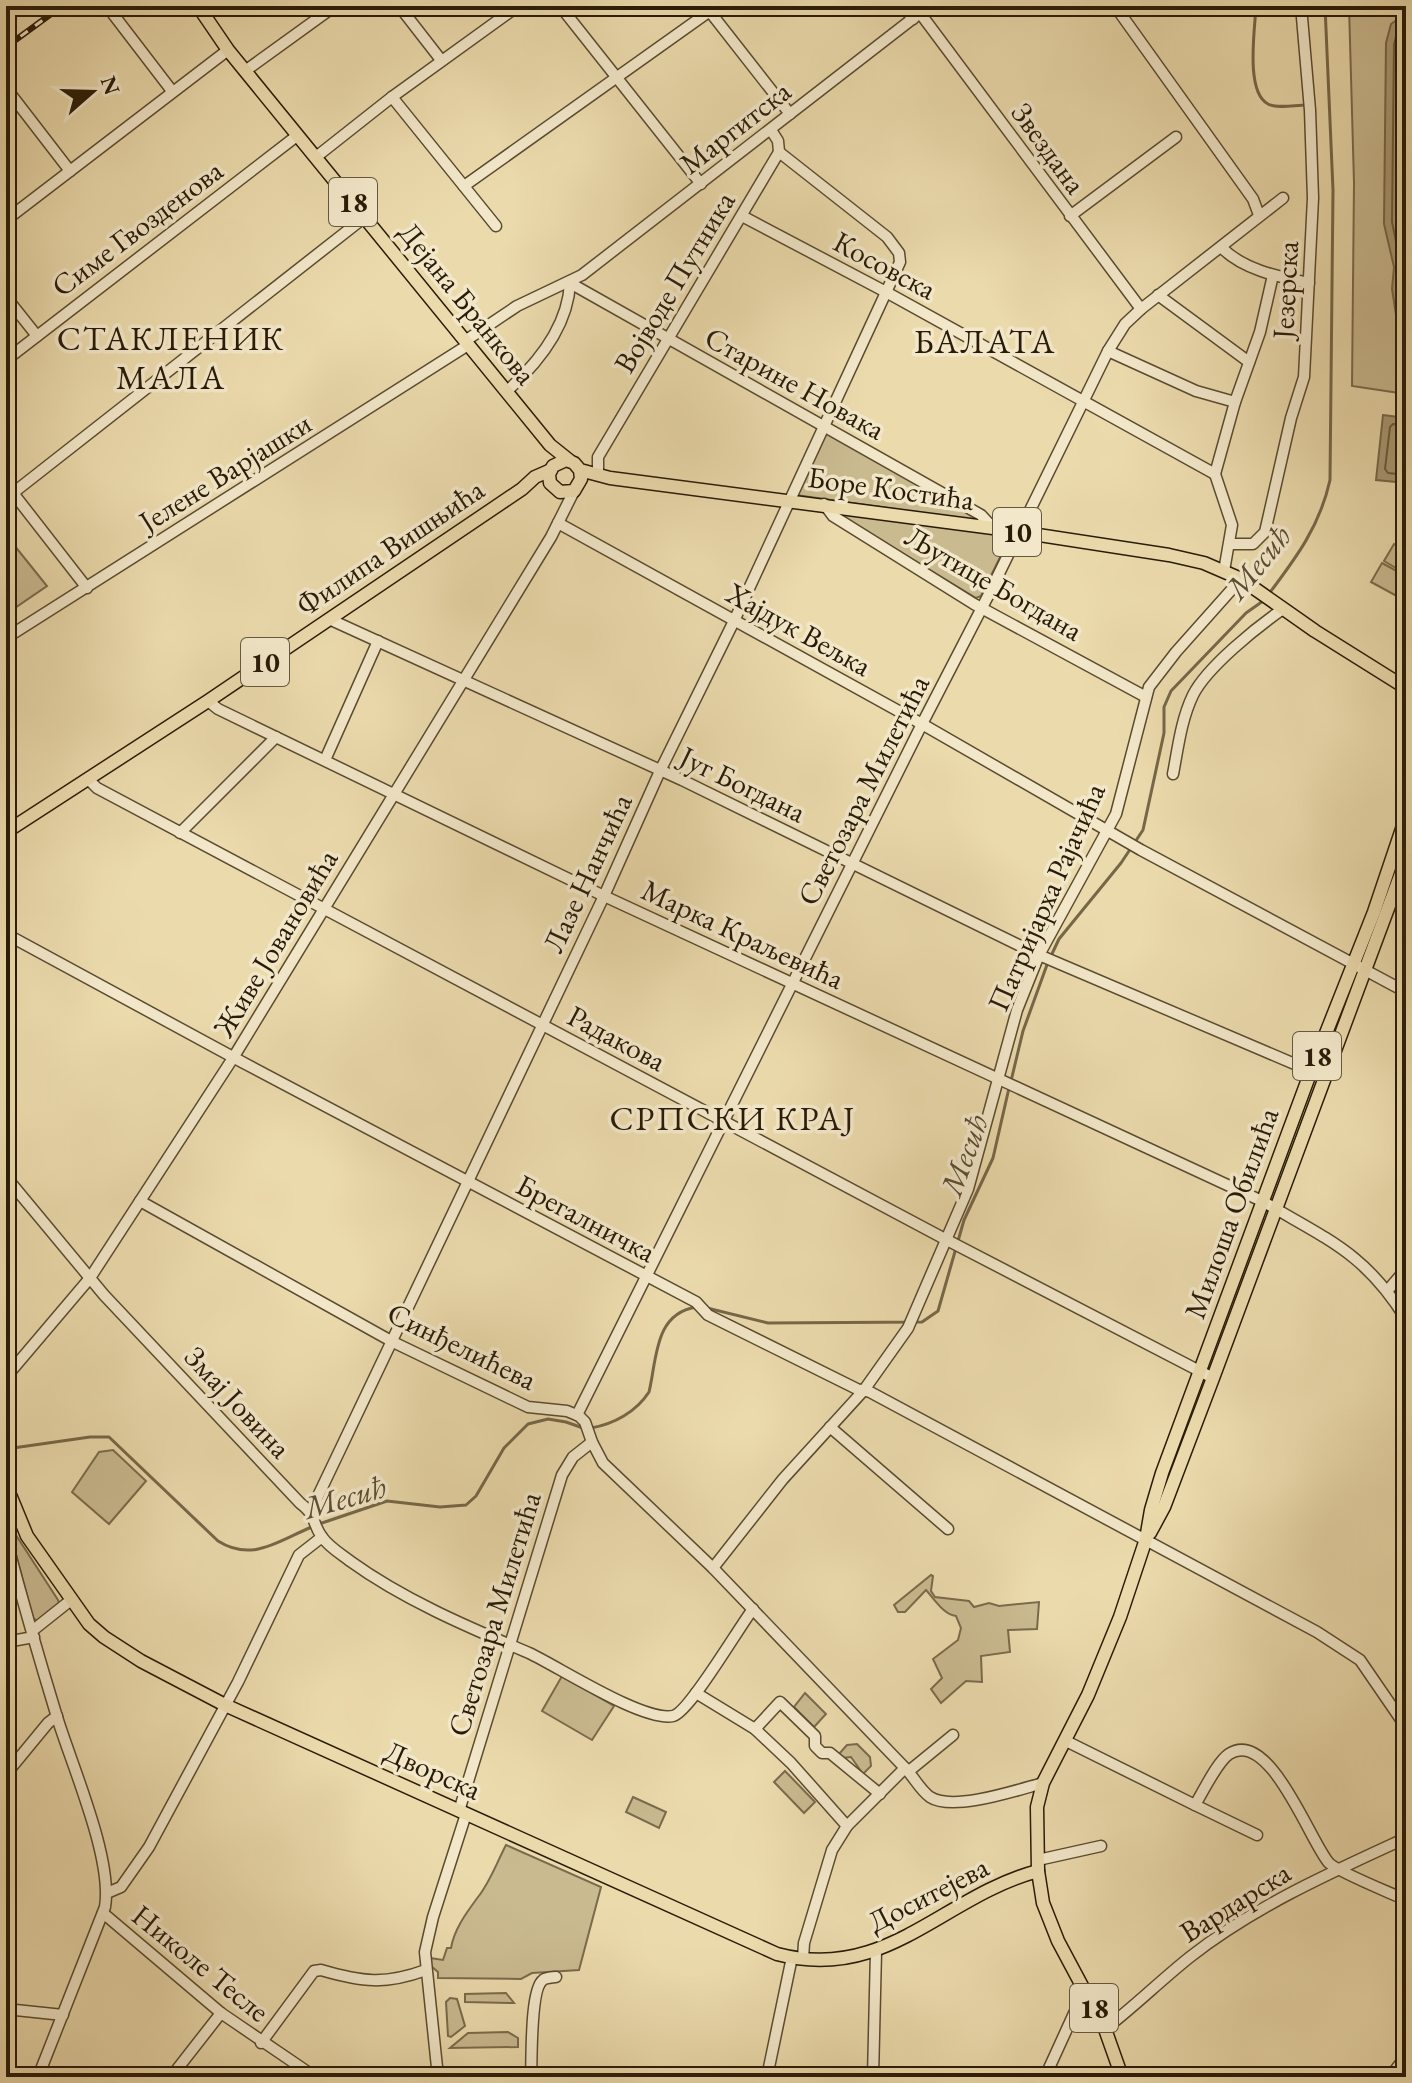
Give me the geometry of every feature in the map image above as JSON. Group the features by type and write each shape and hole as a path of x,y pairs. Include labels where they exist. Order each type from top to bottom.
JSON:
{"main road":[{"name":"Дејана Бранкова","path":"198,6 228,50 550,445 576,466"},
{"path":"550,445 550,483 567,490 581,479 576,466 561,461 552,468"},
{"name":"Боре Костића","path":"576,466 602,476 824,504 1169,555 1204,563 1241,579 1279,607"},
{"name":"Филипа Вишњића","path":"6,832 208,701 552,468"},
{"name":"Боре Костића","path":"567,490 602,476"},
{"name":"Филипа Вишњића","path":"522,489 567,490"},
{"name":"10","path":"1279,607 1406,688"},
{"name":"Милоша Обилића","path":"1066,1741 1120,1617 1146,1539 1153,1501 1311,1071 1374,912 1406,817"},
{"name":"Милоша Обилића","path":"1146,1539 1164,1507 1406,860"},
{"name":"Дворска","path":"6,1485 27,1536 71,1600 94,1628 121,1649 225,1705 777,1954 798,1958"},
{"name":"18","path":"1066,1741 1043,1783 1037,1807 1042,1898 1049,1921 1105,2029 1122,2077"},
{"name":"Доситејева","path":"798,1958 844,1958 876,1951 900,1941 1038,1865"}],"street":[{"path":"245,71 335,6"},
{"path":"399,6 441,60"},
{"path":"316,157 441,60 518,6"},
{"path":"560,6 701,184"},
{"name":"Звездана","path":"903,6 921,13 1141,309"},
{"path":"1115,6 1253,199 1259,215"},
{"name":"Језерска","path":"1231,544 1253,544 1265,532 1291,418 1303,382 1312,169 1301,6"},
{"path":"464,186 617,79 711,8 790,114"},
{"name":"Маргитска","path":"467,343 517,306 570,283 921,13"},
{"path":"113,14 172,91"},
{"path":"6,220 228,50"},
{"path":"6,88 70,171"},
{"path":"392,97 496,226"},
{"path":"771,130 778,141 779,152"},
{"name":"Симе Гвозденова","path":"6,360 298,135"},
{"path":"1070,216 1176,137"},
{"name":"Војводе Путника","path":"598,457 779,152"},
{"name":"Лазе Нанчића","path":"314,1515 318,1496 604,896 660,771 734,621 900,262 899,253 875,227 779,152"},
{"name":"Светозара Милетића","path":"581,1418 645,1276 1108,351 1125,324 1141,309 1283,198"},
{"name":"Косовска","path":"742,216 1215,474"},
{"path":"87,588 10,489 365,217"},
{"path":"1221,247 1233,257 1273,275 1309,283"},
{"path":"1224,571 1232,525 1215,474 1235,402 1260,332 1273,275"},
{"path":"507,391 536,360 558,328 570,283"},
{"name":"Старине Новака","path":"570,283 981,515 993,528"},
{"path":"1158,295 1249,362"},
{"path":"6,297 37,336"},
{"name":"Јелене Варјашки","path":"6,638 467,343"},
{"path":"1108,351 1196,391 1235,402"},
{"path":"576,466 598,457 602,476"},
{"path":"559,520 567,490"},
{"name":"Љутице Богдана","path":"824,504 833,516 982,608 1146,697"},
{"name":"Хајдук Вељка","path":"559,520 1141,850 1406,992"},
{"name":"Живе Јовановића","path":"6,1377 90,1278 233,1058 559,520"},
{"name":"Патријарха Рајачића","path":"713,1568 764,1503 864,1390 908,1328 949,1241 1007,1084 1017,1010 1042,956 1109,831 1146,697 1156,676 1241,579"},
{"path":"1173,774 1184,716 1194,692 1254,628 1279,607"},
{"name":"Југ Богдана","path":"329,619 660,771 1056,963 1311,1071"},
{"path":"325,760 378,641"},
{"name":"Марка Краљевића","path":"208,701 218,709 392,795 604,896 1264,1202 1364,1264 1388,1290 1406,1319"},
{"path":"180,833 276,737"},
{"name":"Радакова","path":"88,779 97,788 540,1025 1213,1378"},
{"name":"Брегалничка","path":"6,934 233,1058 696,1302 708,1315 864,1390 1348,1650 1370,1672 1406,1727"},
{"name":"Змај Јовина","path":"6,1177 90,1278 314,1515 320,1534"},
{"name":"Синђелићева","path":"140,1201 393,1342 528,1407 581,1418"},
{"path":"1388,1290 1406,1269"},
{"path":"581,1418 599,1457 611,1471 713,1568 930,1797 943,1803 958,1802 1043,1783"},
{"path":"830,1427 948,1529"},
{"name":"Светозара Милетића","path":"438,2077 426,1970 428,1934 508,1646 562,1475 573,1457 591,1439"},
{"path":"6,1525 15,1512"},
{"path":"107,1893 121,1887 141,1860 225,1705 299,1555 320,1534 365,1571 440,1613 528,1653 622,1703 669,1716 680,1712 696,1693 753,1609"},
{"name":"Николе Тесле","path":"6,1539 100,1851 107,1893 103,1913 221,2013 315,2077"},
{"path":"6,1642 33,1634 71,1600"},
{"path":"696,1693 755,1729 791,1763 847,1826"},
{"path":"755,1729 780,1702 815,1736 815,1746 822,1753 830,1753 880,1794"},
{"path":"6,1774 57,1716"},
{"path":"767,2077 827,1859 847,1826 907,1770 953,1735"},
{"path":"1066,1741 1257,1835"},
{"path":"1195,1805 1224,1759 1234,1752 1252,1754 1277,1775 1326,1859 1338,1869 1406,1900"},
{"name":"Вардарска","path":"1105,2029 1201,1950 1271,1904 1406,1838"},
{"path":"1038,1865 1101,1846"},
{"path":"38,2077 103,1913"},
{"path":"873,2077 876,1951"},
{"path":"261,2043 314,1971 372,1982 398,1979 426,1970"},
{"path":"531,2077 534,2006 539,1984 556,1977"},
{"path":"1045,2077 1076,2009 1087,1996"},
{"path":"6,2009 63,2015"},
{"path":"171,2077 221,2013"},
{"path":"1390,2077 1406,2056"}],"shaded area":[{"path":"1349,6 1406,6 1406,394 1352,386 1354,183"},
{"path":"826,433 980,518 979,521 796,495"},
{"path":"840,511 1008,536 1009,539 981,596 976,598 839,515"},
{"path":"6,535 47,586 6,614"},
{"path":"1394,544 1406,551 1406,574 1384,561"},
{"path":"1382,563 1406,576 1406,601 1371,582"},
{"path":"113,1450 146,1481 109,1524 72,1492 99,1452"},
{"path":"12,1529 59,1603 37,1621 33,1618 10,1532"},
{"path":"931,1575 931,1591 935,1597 969,1601 974,1607 989,1603 999,1606 1039,1602 1037,1629 1008,1630 1010,1652 981,1656 982,1682 966,1681 941,1703 931,1689 942,1678 933,1659 958,1640 961,1628 956,1616 944,1610 926,1590 905,1612 898,1612 894,1605"},
{"path":"562,1676 614,1706 592,1740 542,1711"},
{"path":"805,1693 826,1714 814,1727 794,1707"},
{"path":"857,1744 870,1757 871,1766 863,1774 851,1757 838,1755 847,1745"},
{"path":"785,1771 815,1802 804,1813 774,1782"},
{"path":"633,1797 666,1812 659,1828 626,1812"},
{"path":"506,1845 601,1887 579,1970 532,1973 521,1979 438,1978 430,1958 443,1960"},
{"path":"506,1993 514,2003 465,2002 465,1994"},
{"path":"450,1998 457,1999 465,2026 451,2037 448,2036 446,2002"},
{"path":"508,2032 518,2038 518,2047 450,2048 468,2033"}],"water":[{"path":"1406,13 1406,326 1397,321 1392,289 1394,267 1384,224 1386,43 1391,24"},
{"path":"1383,415 1406,418 1406,483 1376,480"}],"waterway":[{"path":"1256,6 1253,59 1256,87 1261,97 1268,104 1276,106 1306,105"},
{"name":"Месић","path":"1268,595 1313,527 1330,480 1333,190 1325,6"},
{"name":"Месић","path":"1051,956 1059,939 1121,863 1143,830 1164,733 1164,707 1171,691 1246,613 1263,601"},
{"name":"Месић","path":"1011,1081 1023,1031 1048,962"},
{"name":"Месић","path":"703,1307 768,1323 922,1322 938,1311 964,1220 993,1158 1009,1088"},
{"name":"Месић","path":"591,1428 608,1424 638,1406 649,1392 656,1352 665,1328 682,1311 696,1307"},
{"name":"Месић","path":"319,1524 387,1501 440,1507 466,1505 476,1496 504,1448 528,1424 548,1419 583,1428"},
{"name":"Месић","path":"6,1449 109,1437 218,1541 231,1547 254,1550 312,1527"}],"railway":[{"path":"6,47 62,6"}],"district":[{"name":"БАЛАТА","path":"985,341"},
{"name":"СТАКЛЕНИК МАЛА","path":"171,358"},
{"name":"СРПСКИ КРАЈ","path":"733,1118"}]}
